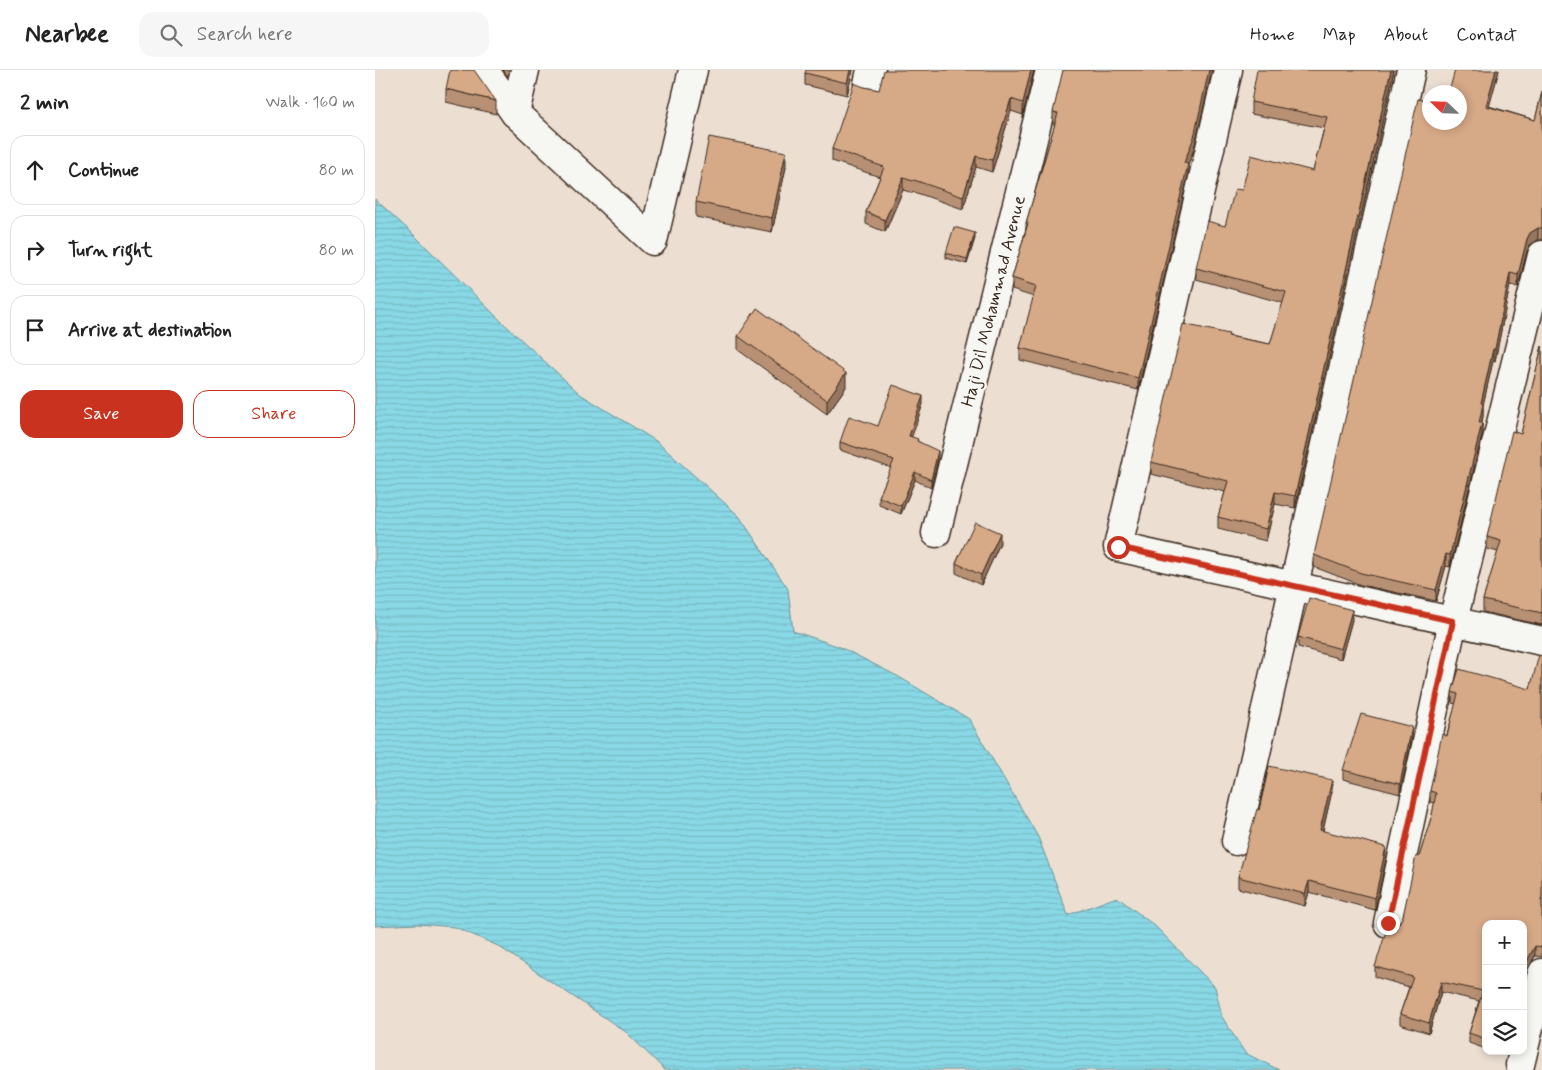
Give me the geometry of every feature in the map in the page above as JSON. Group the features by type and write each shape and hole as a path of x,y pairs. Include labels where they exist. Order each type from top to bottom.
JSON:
{"street":[{"path":"484,70 515,113 653,240 693,70"},
{"path":"515,113 525,70"},
{"name":"Haji Dil Mohammad Avenue","path":"936,533 1050,70"},
{"path":"1228,70 1118,547 1542,641"},
{"path":"1236,841 1411,70"},
{"path":"1388,923 1453,621 1542,255"},
{"path":"1520,1065 1542,973"}],"water":[{"path":"375,199 501,321 580,394 656,441 739,516 788,589 793,631 840,647 899,677 969,719 1038,837 1068,915 1117,897 1155,926 1215,987 1222,1017 1245,1053 1279,1070 665,1070 626,1032 498,946 455,927 418,924 375,926"}],"building":[{"path":"450,70 474,70 496,101 446,89"},
{"path":"806,70 850,70 847,83 805,73"},
{"path":"884,70 1031,70 1023,103 1011,99 992,160 976,156 963,197 903,178 885,220 866,212 884,167 832,149 854,83 879,90"},
{"path":"1063,70 1209,70 1194,137 1184,163 1188,164 1138,378 1020,348 1036,286 1012,278 1058,113 1053,112"},
{"path":"1257,70 1391,70 1295,496 1275,492 1266,529 1218,517 1228,481 1151,462 1183,324 1229,334 1228,336 1270,344 1286,292 1196,268 1207,221 1225,226 1235,189 1242,190 1251,155 1313,171 1327,117 1251,102"},
{"path":"1455,70 1496,70 1486,106 1535,120 1542,92 1542,228 1538,228 1530,233 1518,275 1510,273 1495,349 1493,349 1481,403 1483,404 1479,423 1482,423 1450,555 1446,554 1436,590 1361,573 1314,555 1418,99 1422,100 1422,130 1467,130 1467,85 1451,85"},
{"path":"709,137 786,152 772,218 696,202"},
{"path":"954,227 975,233 967,259 946,253"},
{"path":"757,308 846,373 827,400 738,336"},
{"path":"1542,346 1542,613 1483,600 1501,541 1487,537 1512,431 1521,434"},
{"path":"893,385 923,396 909,436 938,451 931,480 915,472 901,506 879,497 894,460 840,442 849,416 878,426"},
{"path":"975,522 1000,533 981,575 956,563"},
{"path":"1309,598 1352,610 1341,649 1298,637"},
{"path":"1539,655 1542,656 1542,947 1535,946 1527,961 1527,920 1482,920 1482,991 1441,982 1429,1023 1400,1014 1413,977 1375,967 1387,928 1399,923 1403,916 1416,856 1419,857 1432,815 1436,793 1430,791 1442,734 1447,736 1458,694 1452,692 1459,669 1530,689"},
{"path":"1361,714 1412,727 1400,784 1343,770"},
{"path":"1269,766 1332,780 1320,830 1386,847 1375,898 1309,881 1305,894 1238,877 1257,809 1259,810"},
{"path":"1482,994 1482,1038 1469,1033"}],"route":[{"path":"1118,547 1453,621 1388,923"}]}
